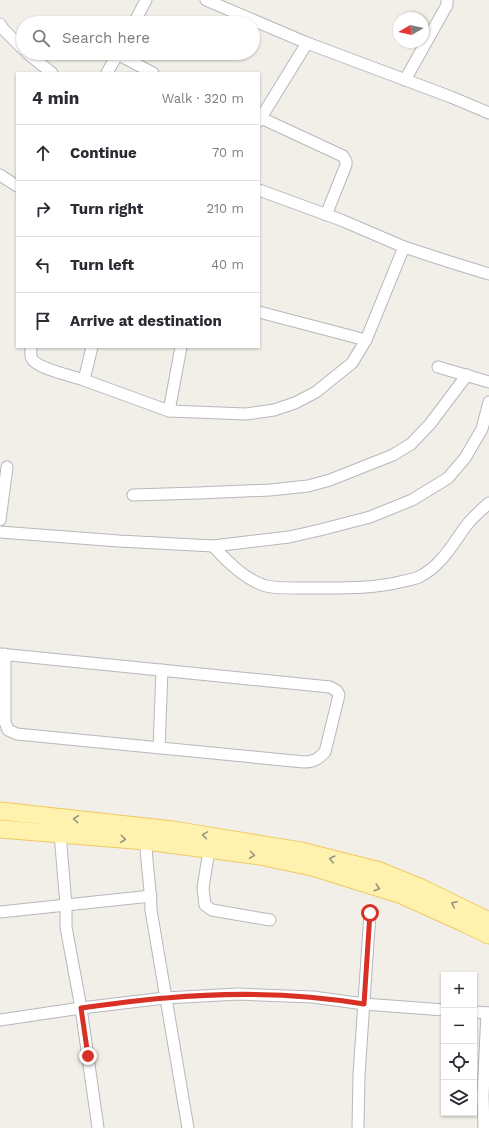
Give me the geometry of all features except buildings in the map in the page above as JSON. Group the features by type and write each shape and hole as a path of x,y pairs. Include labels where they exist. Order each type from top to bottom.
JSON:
{"main road":[{"path":"0,811 173,830 307,853 380,872 419,887 489,921"},
{"path":"0,829 146,841 260,856 312,867 402,896 464,923 489,936"}],"street":[{"path":"138,16 146,0"},
{"path":"206,0 244,16"},
{"path":"405,80 447,5 447,0"},
{"path":"260,23 307,43 489,113"},
{"path":"0,24 16,42"},
{"path":"307,43 260,120 343,156 346,161 346,165 326,215"},
{"path":"35,60 51,72"},
{"path":"108,72 114,60"},
{"path":"130,60 151,72"},
{"path":"0,175 16,185"},
{"path":"260,190 326,215 404,247 489,274"},
{"path":"31,348 30,352 32,359 39,365 169,411 213,414 246,414 274,410 295,403 316,392 352,363 366,340 404,247"},
{"path":"260,312 366,340"},
{"path":"84,380 92,348"},
{"path":"169,411 181,348"},
{"path":"438,367 489,382"},
{"path":"133,495 198,494 270,490 308,486 330,480 393,455 411,444 430,424 467,376"},
{"path":"0,532 119,541 214,546 289,537 370,517 412,500 448,478 485,433 489,402"},
{"path":"0,520 7,467"},
{"path":"214,546 225,558 242,572 253,580 266,586 285,588 345,588 395,584 419,577 439,563 451,549 467,525 489,503"},
{"path":"2,654 330,687 338,691 339,695 325,752 319,759 312,762 17,734 8,730 5,722 2,654"},
{"path":"159,748 162,670"},
{"path":"60,834 66,905 66,927 81,1008 98,1128"},
{"path":"146,841 146,860 151,896 151,910 188,1128"},
{"path":"210,850 204,875 203,888 205,905 212,910 270,920"},
{"path":"0,912 151,896"},
{"path":"358,1128 359,1075 370,913"},
{"path":"0,1020 165,998 216,995 268,994 330,998 364,1004 441,1010"},
{"path":"477,1012 488,1013 483,1096 484,1128"}],"route":[{"path":"88,1056 81,1008 165,998 238,994 268,994 330,998 364,1004 370,913"}]}
